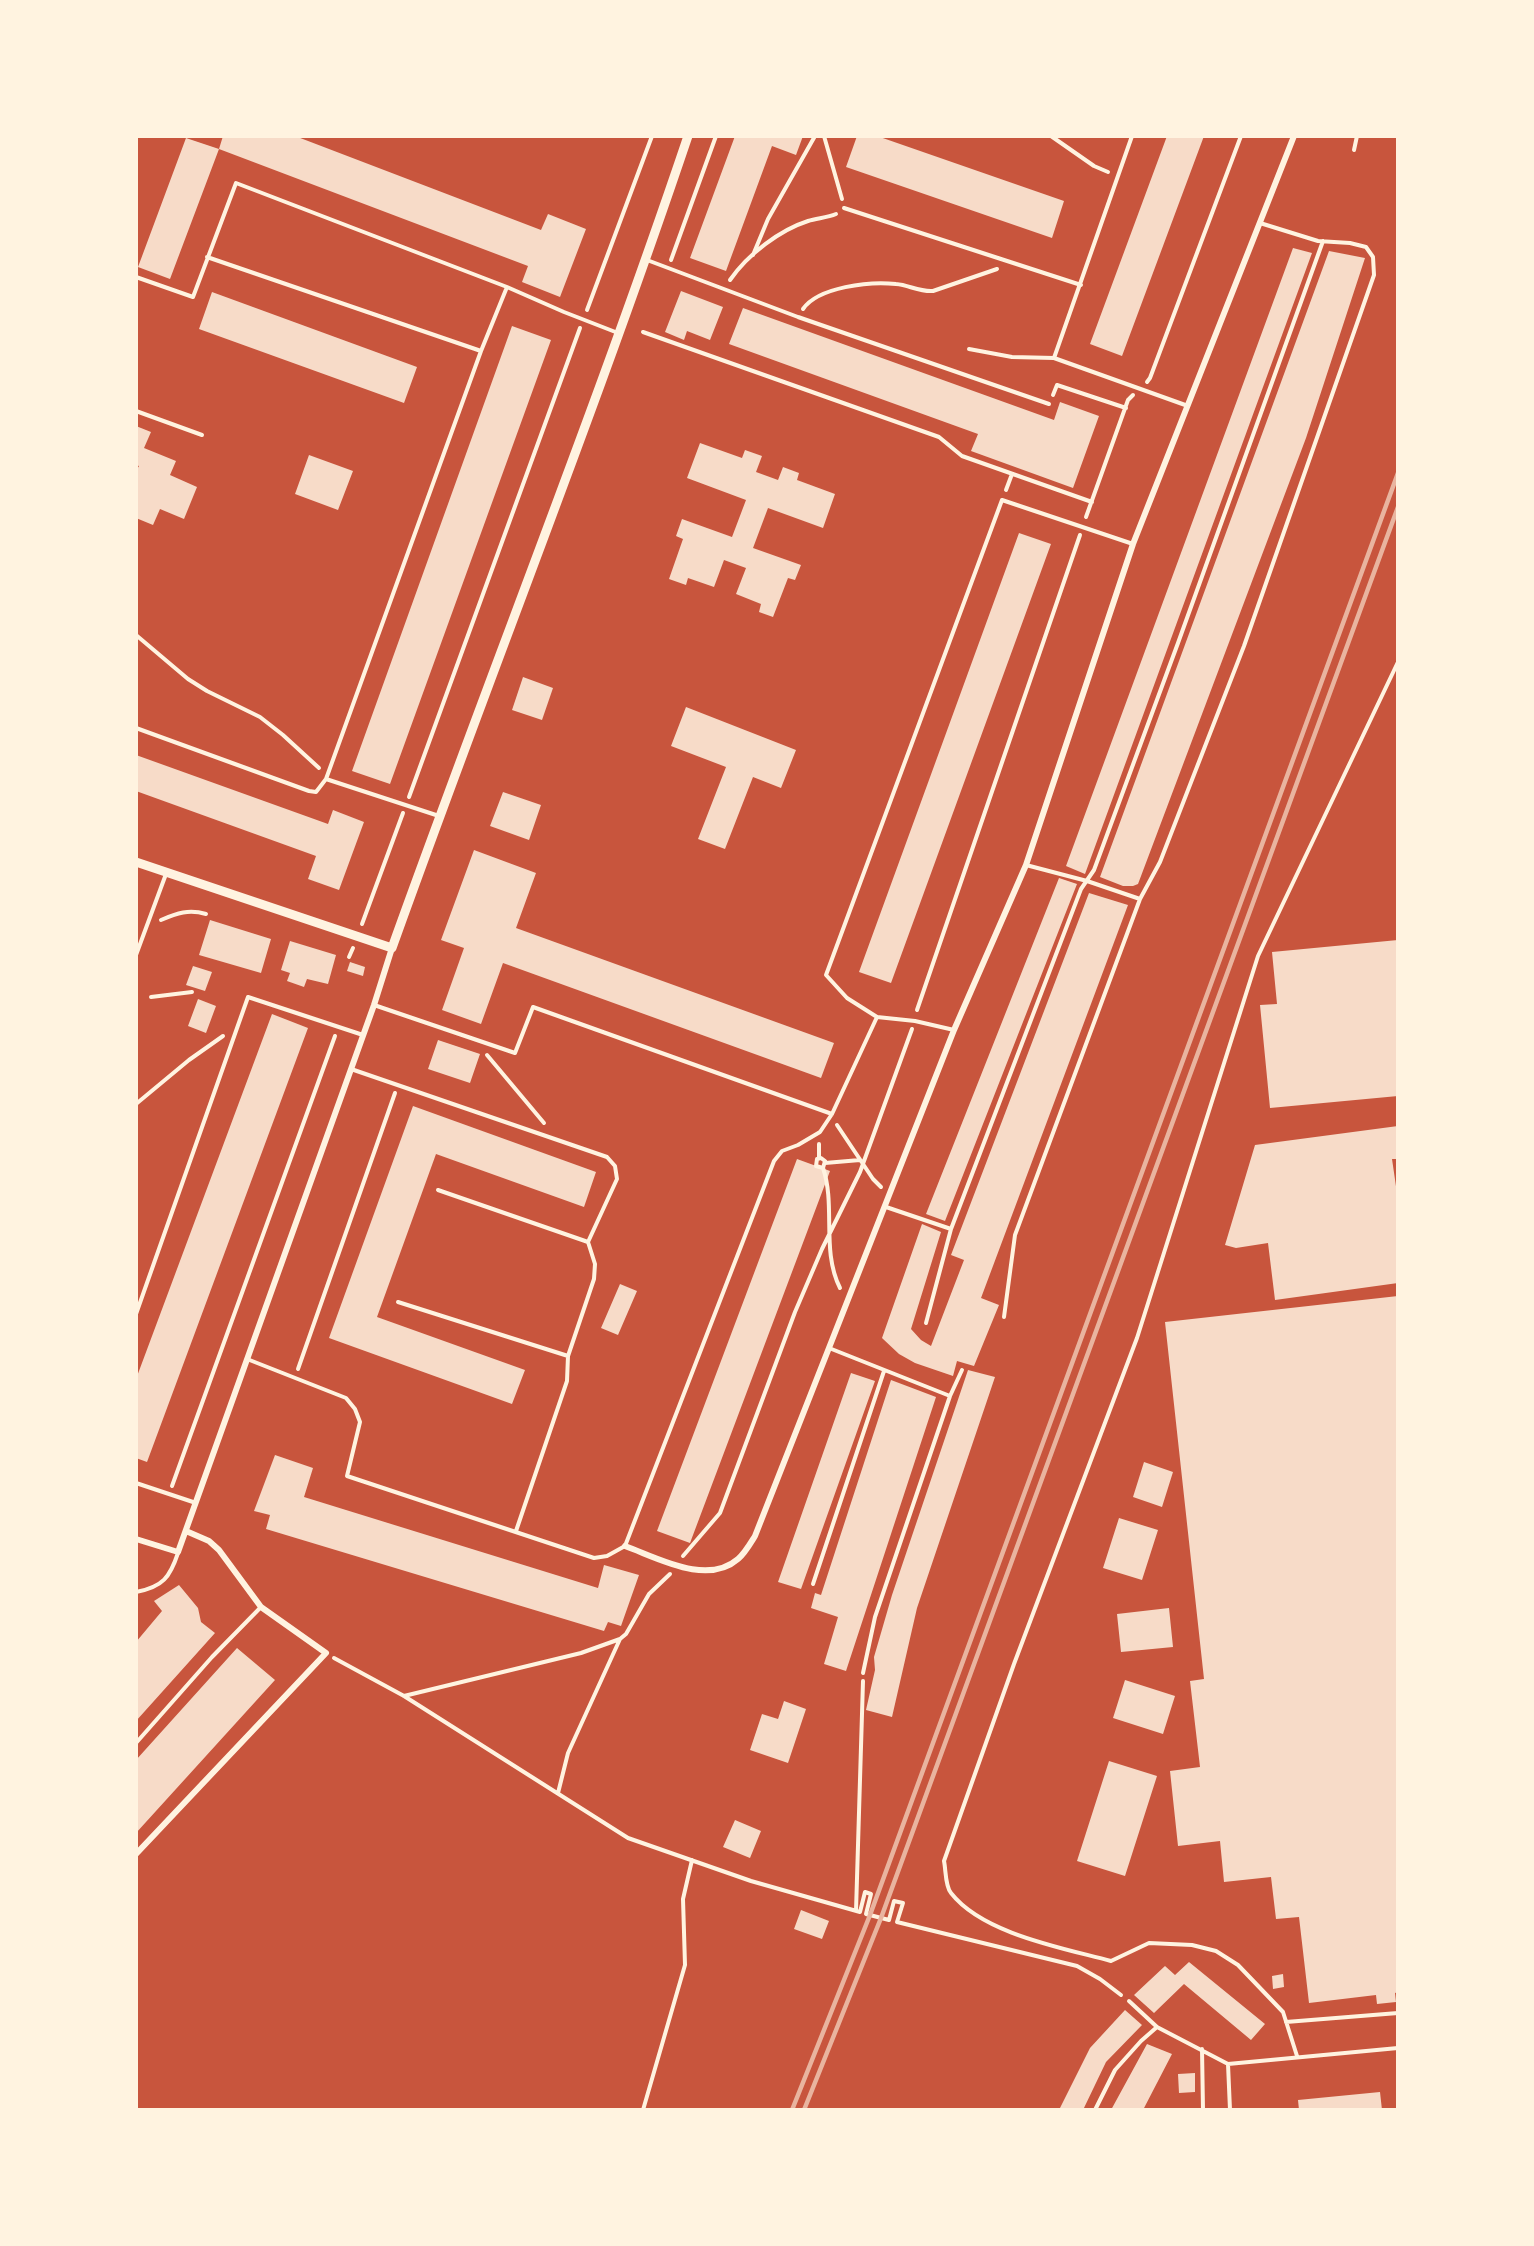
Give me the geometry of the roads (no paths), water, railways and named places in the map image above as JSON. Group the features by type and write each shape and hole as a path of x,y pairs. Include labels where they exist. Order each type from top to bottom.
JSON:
{"street":[{"path":"136,1539 178,1552 374,1005 439,816 621,333 688,136"},
{"path":"625,1546 698,1570 713,1571 736,1561 755,1536 891,1196 954,1030 1026,865 1132,544 1189,406 1294,136"},
{"path":"136,862 392,948"},
{"path":"136,1854 326,1653 261,1607 219,1550 209,1541 186,1530"}],"lane":[{"path":"1054,358 1132,136"},
{"path":"1354,150 1357,136"},
{"path":"136,277 193,297 236,183 621,333"},
{"path":"844,208 1081,285"},
{"path":"1004,1317 1015,1235 1140,899 1160,862 1244,646 1374,275 1373,257 1366,247 1323,241 1260,224"},
{"path":"926,1323 951,1229 1081,889 1094,870 1323,241"},
{"path":"207,257 481,351"},
{"path":"646,260 798,317 1049,404"},
{"path":"136,728 316,792 326,779 481,351 507,287"},
{"path":"969,349 1012,357 1054,358 1189,406"},
{"path":"136,411 202,435"},
{"path":"954,1030 877,1017 847,998 826,975 1002,500 1132,544"},
{"path":"1297,2056 1283,2012 1238,1965 1216,1951 1192,1945 1149,1942 1111,1961 1010,1934 969,1909 949,1891 944,1861 1014,1664 1137,1338 1258,956 1398,662"},
{"path":"326,779 439,816"},
{"path":"1026,865 1087,881 1140,899"},
{"path":"136,956 167,873"},
{"path":"136,1314 248,997 363,1035"},
{"path":"374,1005 515,1053 533,1007 832,1114"},
{"path":"248,1359 345,1398 355,1409 360,1422 347,1476 594,1558 607,1556 625,1546 774,1161 782,1150 798,1146 820,1132 832,1114 877,1017"},
{"path":"351,1069 607,1157 615,1167 617,1179 588,1242 595,1263 594,1279 568,1356 567,1382 516,1531"},
{"path":"438,1191 588,1242"},
{"path":"886,1207 951,1229"},
{"path":"398,1302 568,1356"},
{"path":"829,1348 950,1395"},
{"path":"863,1673 875,1617 950,1395 962,1370"},
{"path":"813,1584 884,1371"},
{"path":"136,1483 196,1503"},
{"path":"136,1592 155,1587 171,1573 178,1552"},
{"path":"136,1743 212,1657 261,1607"},
{"path":"1129,2001 1157,2027 1228,2064 1398,2048"},
{"path":"1286,2022 1398,2013"},
{"path":"1095,2109 1115,2070 1157,2027"},
{"path":"1202,2049 1203,2109"},
{"path":"1228,2064 1230,2109"}],"railway":[{"path":"792,2110 870,1915 1398,473"},
{"path":"804,2110 881,1918 1398,507"}]}
